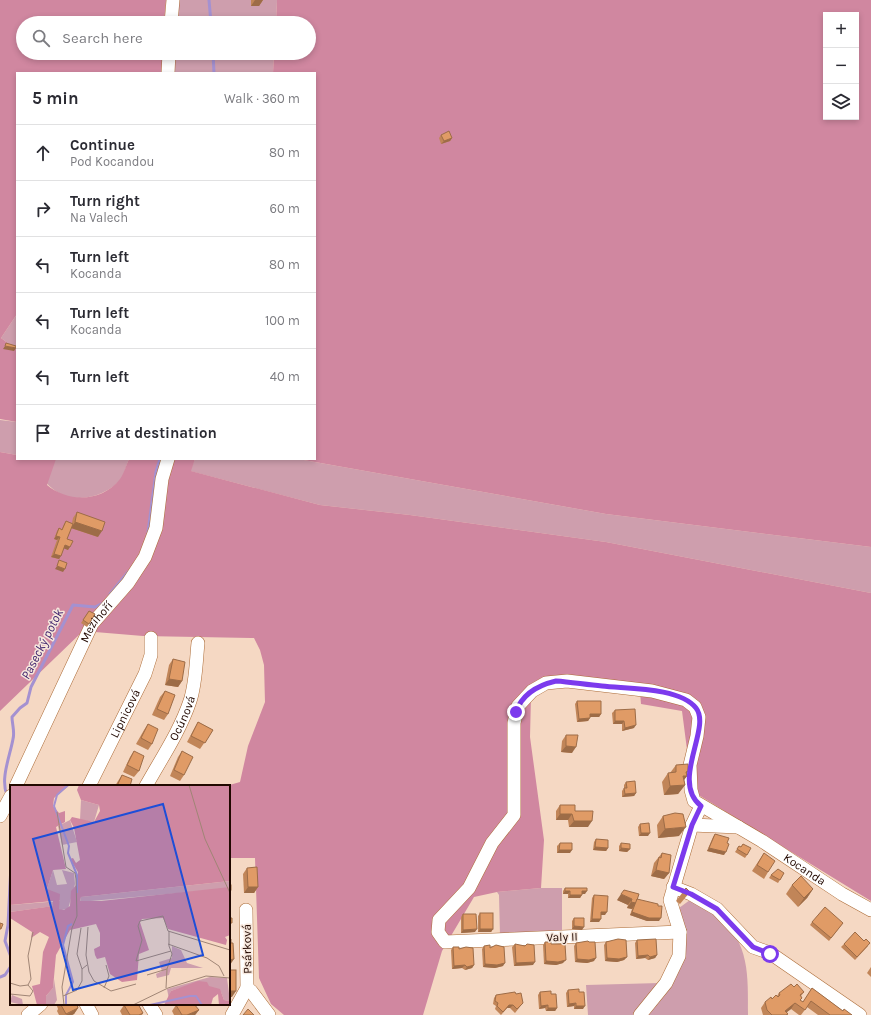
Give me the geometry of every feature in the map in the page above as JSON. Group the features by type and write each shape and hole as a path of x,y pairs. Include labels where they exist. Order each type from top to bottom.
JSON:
{"street":[{"path":"172,16 173,0"},
{"path":"168,72 169,60"},
{"name":"Mezihoří","path":"16,785 92,624 128,583 145,557 156,528 162,479 168,460"},
{"name":"Lipnicová","path":"90,785 145,674 151,655 151,638"},
{"name":"Ocúnová","path":"147,785 190,701 194,682 198,643"},
{"name":"Kocanda","path":"445,942 438,932 439,920 469,888 492,843 514,815 514,723 518,706 521,700 532,690 556,681 652,691 682,698 691,703 698,711 699,726 690,765 691,790 694,801 740,827 842,894 871,910"},
{"path":"0,816 10,799"},
{"path":"640,1015 657,996 676,966 681,948 680,932 670,900 692,825 701,806"},
{"path":"692,825 740,827"},
{"path":"673,887 691,894 717,909 753,947 770,954 860,1015"},
{"name":"Psárková","path":"232,1015 238,1007 247,988 246,910"},
{"name":"Valy II","path":"445,942 680,932"},
{"name":"Psárková","path":"247,988 251,990 269,1015"},
{"path":"28,1015 40,1005"},
{"path":"87,1005 92,1015"},
{"path":"150,1005 156,1015"}],"shaded area":[{"path":"0,0 166,0 165,16 16,16 16,60 163,60 162,72 16,72 16,316 1,338 16,349 16,422 0,419"},
{"path":"178,0 277,0 276,16 177,16"},
{"path":"277,0 871,0 871,547 606,514 304,460 316,460 316,72 273,72 274,60 316,60 316,16 276,16"},
{"path":"175,60 274,60 273,72 174,72"},
{"path":"16,316 16,349 1,338"},
{"path":"0,420 16,422 16,455 0,452"},
{"path":"0,452 16,455 16,460 56,460 47,485 65,495 75,497 95,496 113,487 120,479 129,460 195,460 191,471 320,505 410,515 606,542 871,593 871,901 697,794 689,765 682,711 641,704 640,692 550,686 531,696 530,737 544,840 541,888 497,892 474,897 442,951 423,1015 284,1015 271,1004 259,978 255,858 230,858 230,785 240,782 248,746 265,702 264,665 260,650 254,638 143,636 83,631 0,711"},
{"path":"32,460 129,460 121,479 114,486 98,495 88,497 70,497 61,494 49,486"},
{"path":"195,460 304,460 606,514 871,547 871,593 606,542 410,515 320,505 190,471"},
{"path":"541,888 562,888 562,932 500,936 499,895 497,892"},
{"path":"690,900 708,908 715,913 728,926 736,937 742,949 747,973 748,1015 588,1015 586,985 660,983 675,979 686,944 685,929 679,908"}],"building":[{"path":"449,131 452,138 444,141 441,135"},
{"path":"6,343 16,346 16,348 5,346"},
{"path":"77,512 105,522 102,531 75,522"},
{"path":"66,521 73,524 67,539 73,541 70,547 65,545 61,556 54,554 60,537 56,536 59,528 62,530"},
{"path":"59,560 67,563 65,569 57,566"},
{"path":"89,611 95,614 89,624 83,620"},
{"path":"173,659 185,662 182,681 169,679"},
{"path":"165,691 175,695 168,714 157,709"},
{"path":"577,701 601,701 601,714 590,714 590,718 579,719"},
{"path":"635,709 636,725 625,728 624,721 615,721 615,710"},
{"path":"198,722 213,730 205,743 191,736"},
{"path":"148,724 158,729 152,744 141,738"},
{"path":"566,735 578,735 576,747 566,746"},
{"path":"134,751 144,756 139,771 127,765"},
{"path":"182,751 193,757 184,775 174,770"},
{"path":"688,764 688,771 686,772 687,776 683,776 685,785 670,786 668,773 676,772 676,765"},
{"path":"122,775 132,779 130,785 117,785"},
{"path":"635,781 636,793 625,794 624,788 627,788 626,782"},
{"path":"560,805 575,805 575,811 593,811 592,821 574,821 572,814 560,814"},
{"path":"675,813 683,814 686,827 665,829 663,816"},
{"path":"649,823 650,833 641,833 640,824"},
{"path":"715,834 729,838 727,843 729,844 726,852 709,848"},
{"path":"596,839 608,840 608,848 595,847"},
{"path":"560,843 572,843 572,850 559,850"},
{"path":"621,843 630,844 630,849 621,848"},
{"path":"743,844 751,848 747,855 737,849"},
{"path":"662,853 671,855 669,873 656,870 659,857 661,858"},
{"path":"764,853 775,861 768,872 757,865"},
{"path":"257,867 258,887 248,887 247,868"},
{"path":"778,869 784,873 780,880 771,875"},
{"path":"801,876 813,889 804,898 792,885"},
{"path":"565,888 587,888 587,891 582,891 582,895 570,895 570,891 565,891"},
{"path":"686,888 690,892 687,895 683,892"},
{"path":"624,890 639,894 636,903 631,902 632,899 621,894"},
{"path":"594,895 608,896 607,912 601,912 601,919 592,919"},
{"path":"637,899 662,906 661,918 649,918 632,912"},
{"path":"825,907 843,923 831,938 812,922"},
{"path":"480,913 493,913 493,929 480,929"},
{"path":"463,914 476,914 477,929 463,930"},
{"path":"574,918 584,918 584,927 574,926"},
{"path":"0,923 3,924 1,929 0,929"},
{"path":"855,932 864,941 866,939 870,943 857,957 844,944"},
{"path":"230,939 231,943 233,943 234,959 230,960"},
{"path":"618,939 626,940 627,957 619,959 607,958 606,942"},
{"path":"656,939 657,955 650,957 648,955 638,956 637,940"},
{"path":"588,941 595,942 596,958 589,960 577,959 576,943"},
{"path":"545,942 551,942 551,944 565,944 566,960 558,962 546,961"},
{"path":"515,944 525,946 527,944 534,945 535,962 516,963"},
{"path":"490,945 490,948 496,945 504,947 505,963 497,965 485,964 484,946"},
{"path":"453,947 459,947 459,949 466,947 473,948 474,965 467,967 465,965 454,966"},
{"path":"230,970 236,970 236,991 230,991"},
{"path":"791,984 794,987 797,984 804,992 800,995 802,998 800,1000 803,1002 812,988 843,1011 844,1009 852,1015 830,1015 811,1001 805,1010 795,1003 785,1011 788,1014 772,1015 767,1010 765,1002 771,997 772,999 776,995 778,997 780,995 779,993"},
{"path":"579,989 579,992 584,992 585,1006 576,1006 576,1003 569,1004 568,990"},
{"path":"551,991 551,994 556,994 557,1008 548,1008 548,1005 541,1006 540,992"},
{"path":"515,992 516,994 521,993 523,1003 517,1009 513,1005 509,1005 503,1012 497,1006 498,1003 495,1001 496,995"},
{"path":"61,1005 77,1005 78,1008 66,1014"},
{"path":"124,1005 139,1005 143,1013 139,1015 130,1015"},
{"path":"176,1005 195,1005 199,1010 187,1015 182,1015"},
{"path":"248,1009 254,1015 243,1015"}],"waterway":[{"name":"Pasecký potok","path":"209,0 210,16"},
{"name":"Pasecký potok","path":"213,60 214,72"},
{"name":"Pasecký potok","path":"148,532 156,472 160,460"},
{"name":"Pasecký potok","path":"110,594 128,572"},
{"name":"Pasecký potok","path":"7,795 5,789 5,775 14,736 12,717 27,703 31,687 73,605 95,607 103,603"},
{"name":"Pasecký potok","path":"10,885 8,925 5,941 10,954"},
{"name":"Pasecký potok","path":"0,977 5,975 10,968"}],"route":[{"path":"516,712 521,700 532,690 556,681 567,681 579,684 671,694 691,703 698,711 699,726 690,765 691,790 694,801 701,806 692,825 673,887 691,894 717,909 753,947 770,954"}]}
